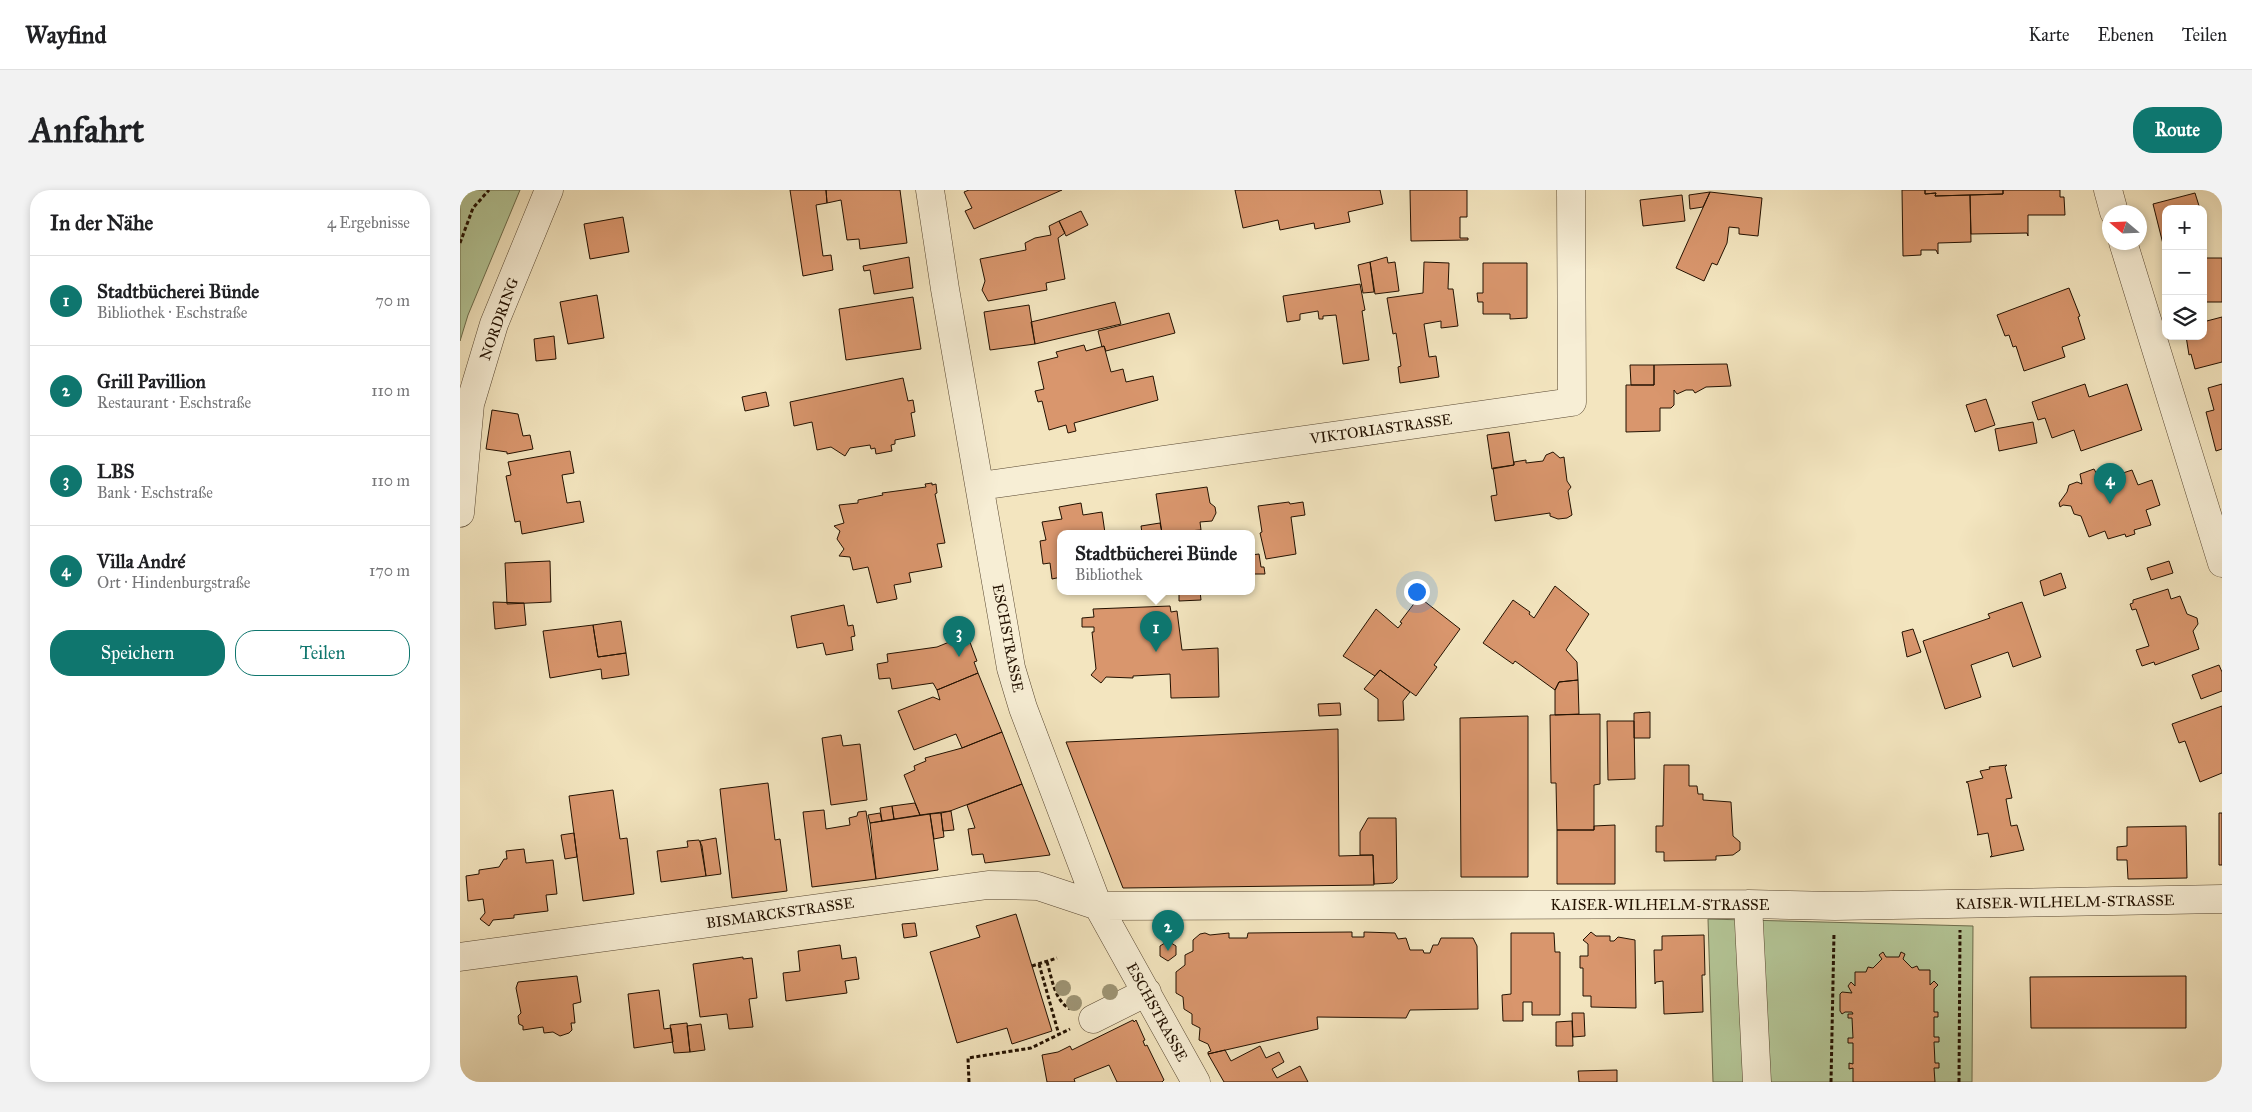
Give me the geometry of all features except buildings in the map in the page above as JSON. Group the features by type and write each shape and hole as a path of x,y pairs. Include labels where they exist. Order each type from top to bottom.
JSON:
{"street":[{"name":"NORDRING","path":"460,513 470,404 494,324 549,190"},
{"name":"ESCHSTRASSE","path":"930,190 945,289 1011,668 1023,708 1104,916 1196,1082"},
{"name":"VIKTORIASTRASSE","path":"980,486 1572,402 1570,190"},
{"path":"2108,190 2112,205"},
{"path":"2125,250 2222,564"},
{"name":"BISMARCKSTRASSE","path":"460,957 988,885 1038,886 1104,916"},
{"name":"KAISER-WILHELM-STRASSE","path":"1104,916 1748,904 1835,906 2222,899"},
{"path":"1748,904 1757,1082"},
{"path":"1093,1018 1147,992"}],"path":[{"path":"460,243 473,208 488,190"},
{"path":"1959,1082 1960,903"},
{"path":"1831,1082 1835,906"},
{"path":"1032,966 1057,958"},
{"path":"1047,962 1055,992 1064,1006 1093,1018"},
{"path":"1039,964 1059,1035"},
{"path":"969,1082 968,1058 1031,1048 1093,1018"}],"green space":[{"path":"460,190 520,190 468,315 460,341"},
{"path":"1708,919 1973,926 1972,1082 1713,1082"}],"place":[{"name":"Villa André","path":"2110,504"},
{"name":"Stadtbücherei Bünde","path":"1156,652"},
{"name":"LBS","path":"959,657"},
{"name":"Grill Pavillion","path":"1168,951"}]}
